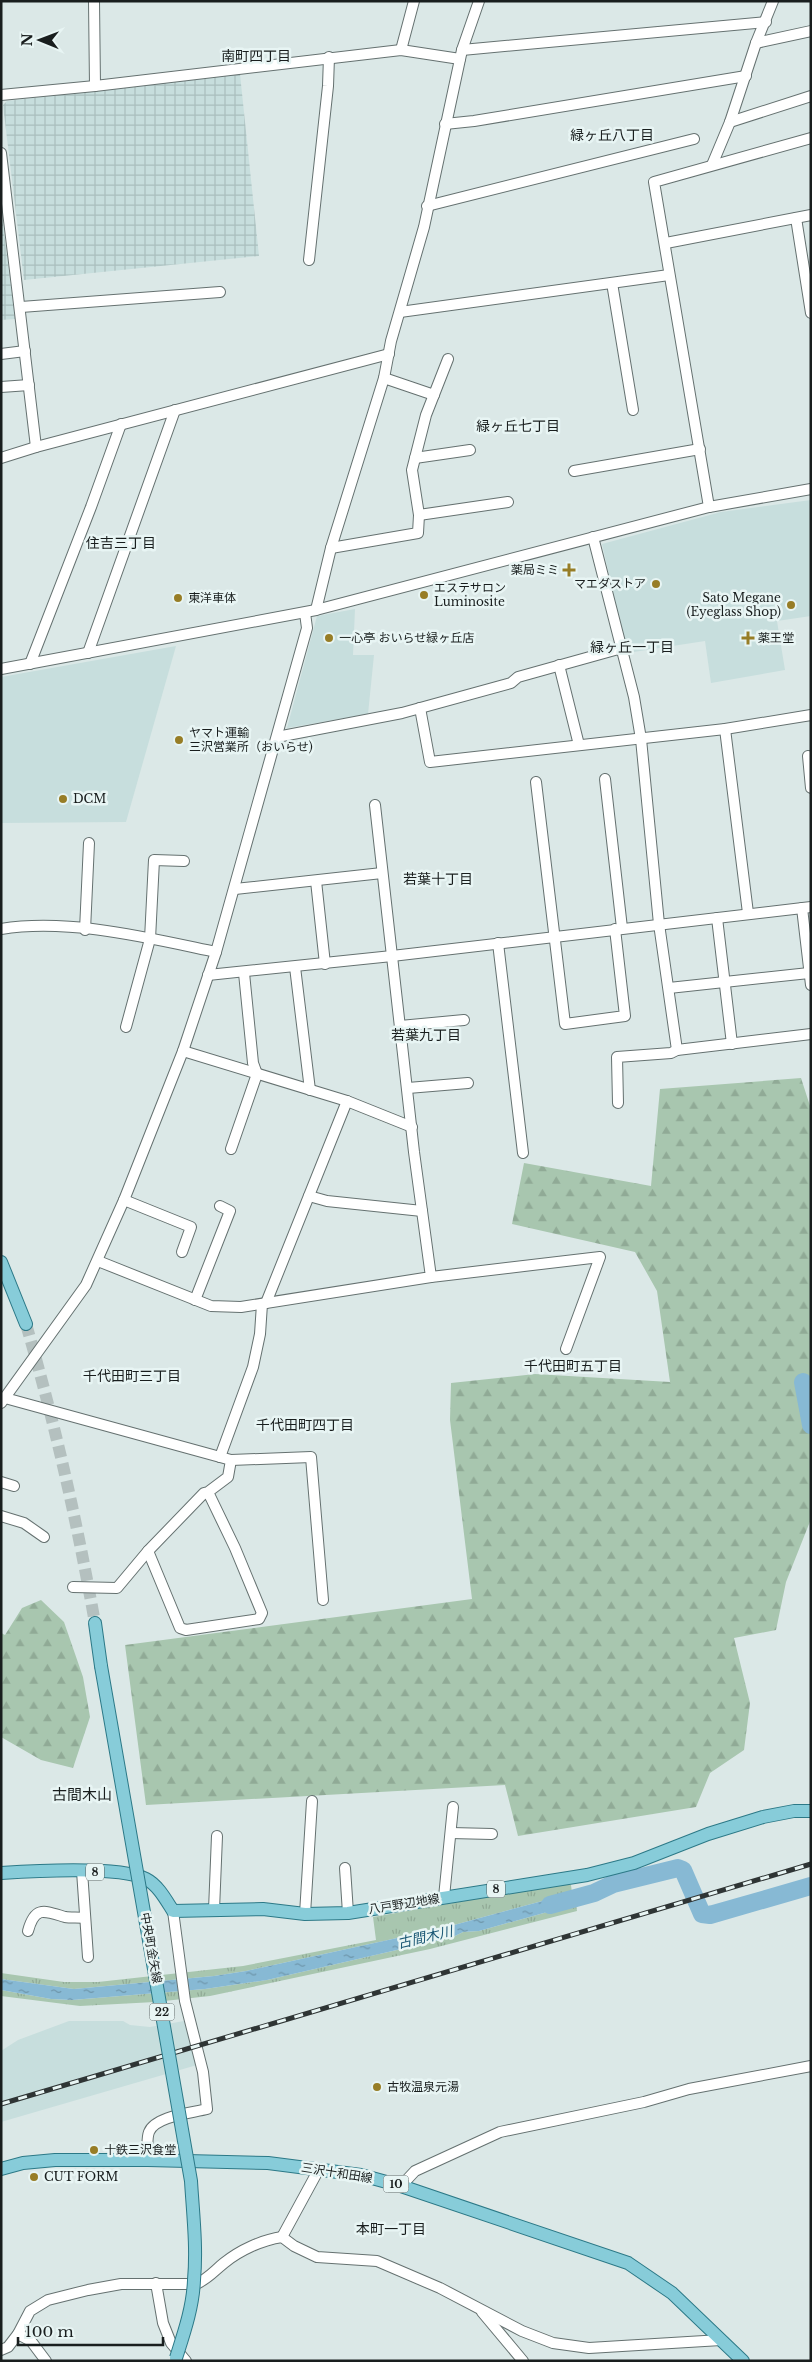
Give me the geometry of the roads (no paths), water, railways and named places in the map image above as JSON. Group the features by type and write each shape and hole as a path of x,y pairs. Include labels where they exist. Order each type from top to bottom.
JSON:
{"main road":[{"path":"1,1262 26,1324"},
{"name":"中央町金矢線","path":"94,1623 191,2181 195,2243 194,2281 179,2360"},
{"name":"八戸野辺地線","path":"173,1911 284,1910 305,1914 348,1913 588,1875 634,1863 708,1834 763,1817 794,1811 811,1811"},
{"name":"8","path":"1,1873 82,1871 118,1873 144,1878 152,1883 173,1911"},
{"name":"三沢十和田線","path":"1,2169 23,2163 55,2160 268,2163 361,2176 401,2186 628,2262 672,2293 743,2361"}],"street":[{"path":"94,1 94,86"},
{"path":"401,50 414,1"},
{"path":"316,610 331,548 384,378 424,227 461,55 479,1"},
{"path":"712,165 730,122 756,43 773,1"},
{"path":"1,95 401,50 461,55 766,22"},
{"path":"756,43 811,32"},
{"path":"309,260 328,86 329,57"},
{"path":"445,124 474,121 746,76"},
{"path":"730,122 811,96"},
{"path":"428,206 694,138"},
{"path":"710,507 654,182 811,138"},
{"path":"1,153 36,447"},
{"path":"666,243 811,215"},
{"path":"796,218 811,313"},
{"path":"400,312 669,275"},
{"path":"612,283 633,410"},
{"path":"20,307 220,292"},
{"path":"1,354 25,351"},
{"path":"1,458 121,424 389,354"},
{"path":"331,548 418,533 420,514 412,470 426,415 448,359"},
{"path":"384,378 434,395"},
{"path":"1,387 29,385"},
{"path":"88,653 175,410"},
{"path":"30,664 91,508 121,424"},
{"path":"415,458 470,450"},
{"path":"574,471 700,450"},
{"path":"1,669 305,613 710,507 811,489"},
{"path":"420,514 508,502"},
{"path":"592,537 634,697 641,739 659,924 677,1050"},
{"path":"305,613 306,628 235,889 183,1051 98,1261 73,1306 3,1400 230,1460 311,1457 323,1600"},
{"path":"276,737 420,708 511,683 518,677 622,648"},
{"path":"560,665 579,746"},
{"path":"420,708 430,762 725,729 811,716"},
{"path":"725,729 748,913"},
{"path":"808,756 811,788"},
{"path":"536,782 565,1024 625,1016 605,779"},
{"path":"375,805 431,1276"},
{"path":"85,930 89,843"},
{"path":"126,1027 150,938 154,860 184,861"},
{"path":"235,889 382,872"},
{"path":"316,881 325,964"},
{"path":"208,975 325,964 806,907 811,985"},
{"path":"717,918 732,1044"},
{"path":"1,929 30,925 85,930 150,938 216,952"},
{"path":"498,943 523,1153"},
{"path":"295,967 310,1090"},
{"path":"231,1149 257,1074 253,1064 244,973"},
{"path":"669,988 809,973"},
{"path":"400,1026 464,1020"},
{"path":"618,1103 617,1058 671,1053 677,1050 811,1034"},
{"path":"183,1051 347,1101 412,1127"},
{"path":"408,1088 468,1083"},
{"path":"220,1457 252,1367 260,1334 264,1303 347,1101"},
{"path":"309,1196 327,1202 422,1211"},
{"path":"124,1200 191,1227 182,1252"},
{"path":"195,1300 230,1210 220,1206"},
{"path":"98,1261 211,1306 222,1306 264,1303 431,1276 600,1257 566,1349"},
{"path":"74,1587 118,1588 148,1551 204,1493 228,1477 230,1460"},
{"path":"1,1482 14,1486"},
{"path":"148,1551 180,1628 186,1630 259,1619 262,1613 235,1548 208,1492"},
{"path":"1,1516 24,1523 44,1537"},
{"path":"305,1914 312,1801"},
{"path":"444,1897 453,1807"},
{"path":"451,1833 492,1834"},
{"path":"214,1910 216,1836"},
{"path":"345,1868 348,1913"},
{"path":"82,1871 88,1957"},
{"path":"28,1931 30,1923 40,1912 47,1911 65,1917 85,1918"},
{"path":"148,2160 148,2138 154,2125 161,2120 207,2109 203,2072 180,1975 173,1911"},
{"path":"401,2186 415,2171 500,2132 644,2102 689,2089 811,2066"},
{"path":"1,2350 8,2347 18,2334 30,2311 48,2300 88,2290 130,2283 196,2284 206,2280 238,2254 259,2243 282,2237 319,2169"},
{"path":"282,2237 294,2246 317,2257 377,2262 476,2305 522,2331 553,2343 589,2348 721,2340"},
{"path":"156,2283 163,2323 179,2360"},
{"path":"476,2305 523,2361"},
{"path":"18,2334 31,2341 46,2361"}],"water":[{"path":"572,1893 576,1904 479,1931 463,1932 453,1937 267,1980 205,1989 72,2000 51,1999 1,1990 1,1979 74,1989 214,1976 246,1971 443,1928"}],"waterway":[{"path":"803,1382 811,1425"},
{"name":"古間木川","path":"550,1905 594,1893 613,1884 678,1868 683,1870 702,1914 710,1915 811,1886"}],"tunnel":[{"path":"26,1324 65,1473 95,1623"}],"railway":[{"path":"1,2104 811,1864"}],"place":[{"name":"薬局ミミ","path":"569,570"},
{"name":"マエダストア","path":"656,584"},
{"name":"エステサロン Luminosite","path":"424,595"},
{"name":"東洋車体","path":"178,598"},
{"name":"Sato Megane (Eyeglass Shop)","path":"791,605"},
{"name":"一心亭 おいらせ緑ヶ丘店","path":"329,638"},
{"name":"薬王堂","path":"748,638"},
{"name":"ヤマト運輸 三沢営業所（おいらせ)","path":"179,740"},
{"name":"DCM","path":"63,799"},
{"name":"古牧温泉元湯","path":"377,2087"},
{"name":"十鉄三沢食堂","path":"94,2150"},
{"name":"CUT FORM","path":"34,2177"}],"district":[{"name":"南町四丁目","path":"256,56"},
{"name":"緑ヶ丘八丁目","path":"612,135"},
{"name":"緑ヶ丘七丁目","path":"518,426"},
{"name":"住吉三丁目","path":"121,543"},
{"name":"緑ヶ丘一丁目","path":"632,647"},
{"name":"若葉十丁目","path":"438,879"},
{"name":"若葉九丁目","path":"426,1035"},
{"name":"千代田町五丁目","path":"573,1366"},
{"name":"千代田町三丁目","path":"132,1376"},
{"name":"千代田町四丁目","path":"305,1425"},
{"name":"古間木山","path":"82,1795"},
{"name":"本町一丁目","path":"391,2229"}]}
